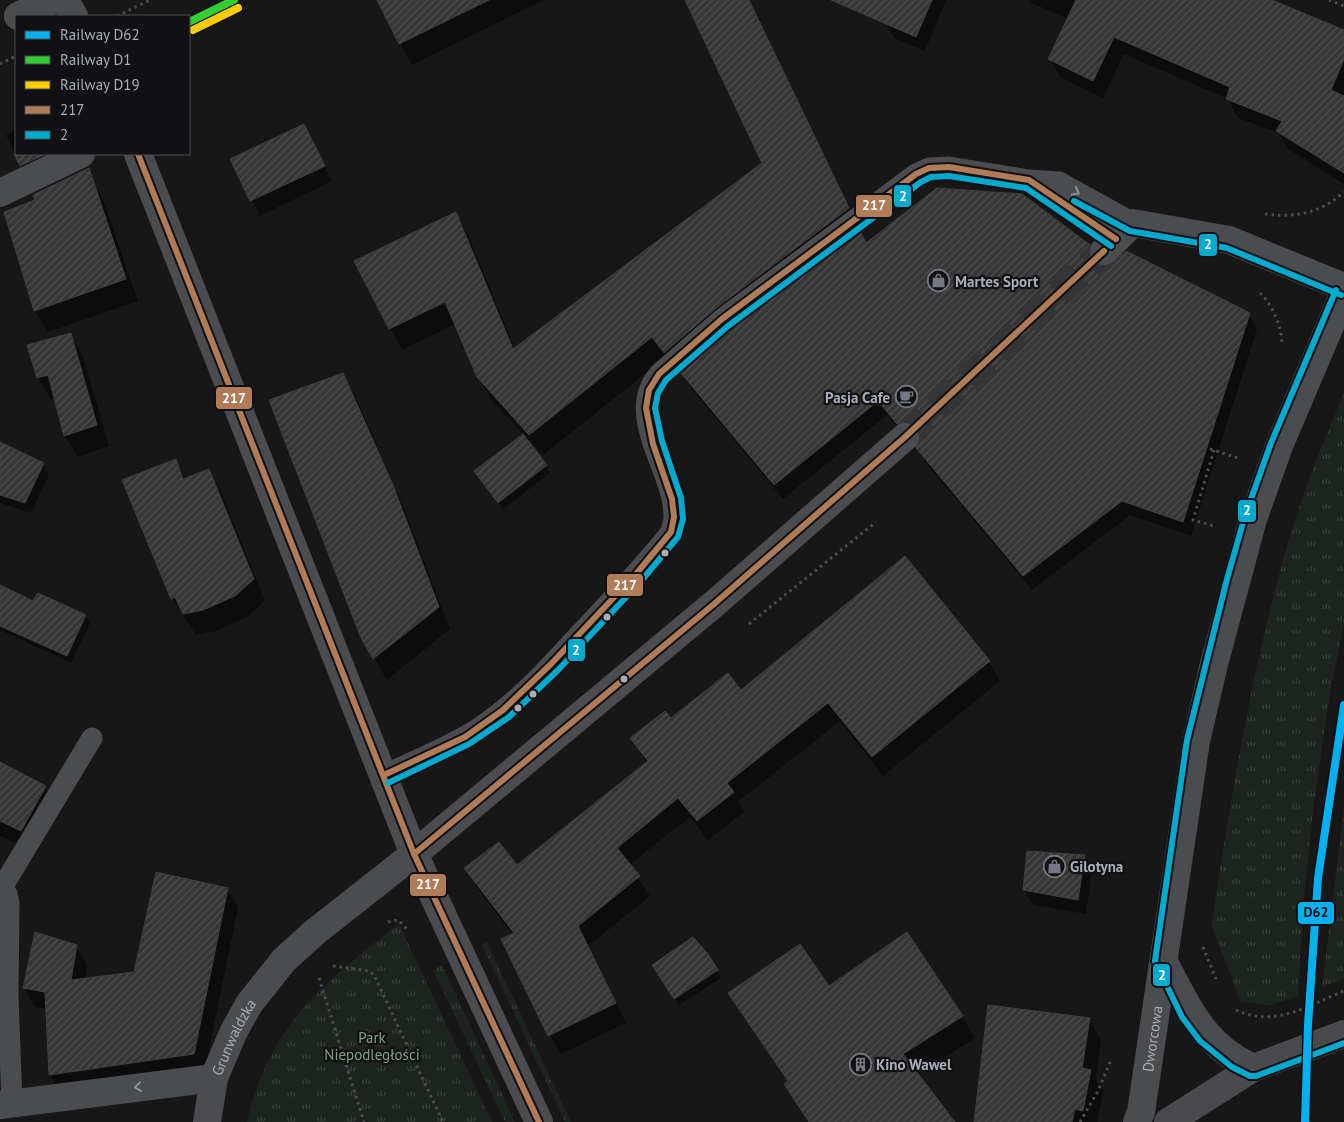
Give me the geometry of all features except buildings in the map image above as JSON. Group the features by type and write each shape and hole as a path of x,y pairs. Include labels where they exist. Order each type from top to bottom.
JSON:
{"main road":[{"path":"1168,1122 1253,1068 1344,1034"}],"street":[{"path":"21,15 52,0"},
{"path":"65,0 73,15"},
{"path":"0,25 15,18"},
{"path":"0,193 79,155"},
{"path":"138,155 414,854 540,1122"},
{"path":"1117,238 1229,240 1344,287"},
{"name":"Dworcowa","path":"1137,1122 1164,962 1181,832 1196,740 1235,581 1253,519 1280,446 1344,293"},
{"name":"Grunwaldzka","path":"6,1104 214,1078 234,1031 249,1004 284,960 315,932 414,854 714,604 905,437"},
{"path":"1164,962 1190,1012 1206,1035 1237,1060 1253,1068"},
{"path":"207,1122 214,1078"}],"lane":[{"path":"384,775 434,753 476,730 504,710 530,687 594,619 671,532 674,518 672,502 646,409 652,385 659,374 722,319 916,174 929,168 949,167 1030,180 1059,182 1117,238"},
{"path":"6,1104 9,903 2,884 92,738"}],"path":[{"path":"119,15 150,0"},
{"path":"1329,0 1344,6"},
{"path":"0,64 15,56"},
{"path":"1256,289 1271,306 1282,335 1282,347"},
{"path":"1212,526 1193,520 1212,449 1242,460"},
{"path":"744,628 876,522"},
{"path":"383,925 398,920 407,928 411,936"},
{"path":"1200,939 1218,983"},
{"path":"314,982 340,960"},
{"path":"333,966 370,971 375,977 443,1122"},
{"path":"319,977 364,1122"},
{"path":"1230,1007 1257,1017 1275,1018 1344,991"},
{"path":"1080,1122 1098,1091 1112,1057"}],"green space":[{"path":"1344,393 1344,624 1331,688 1315,795 1303,906 1298,996 1271,1005 1241,1002 1213,930 1212,921 1227,828 1252,689 1285,553 1304,492"},
{"path":"1344,807 1344,979 1322,987"},
{"name":"Park Niepodległości","path":"399,924 492,1122 247,1122 257,1088 269,1058 303,1008 347,966"},
{"path":"487,942 571,1122 565,1122 482,945"},
{"path":"442,965 515,1122 505,1122 433,970"}],"tunnel":[{"path":"905,437 1104,251"}],"rail line":[{"name":"D1","path":"190,22 234,0"},
{"name":"D19","path":"193,30 238,8"},
{"name":"D62","path":"1305,1122 1308,1025 1318,878 1344,705"}],"transit line":[{"name":"217","path":"138,155 414,854 539,1122"},
{"name":"217","path":"384,775 465,737 503,710 551,664 636,574 671,532 674,517 672,499 653,444 646,408 649,390 659,374 722,319 916,174 929,168 949,167 1029,180 1116,239"},
{"name":"2","path":"388,783 469,744 509,717 558,670 642,580 678,537 683,519 681,498 662,441 655,408 658,393 666,380 728,326 921,182 931,177 949,176 1026,188 1111,246"},
{"name":"2","path":"1074,201 1130,231 1227,248 1341,295"},
{"name":"217","path":"414,854 714,604 905,437 1104,251"},
{"name":"2","path":"1336,290 1271,443 1245,516 1227,579 1187,740 1155,961 1182,1017 1200,1041 1232,1067 1250,1076 1256,1076 1344,1043"}],"place":[{"name":"Martes Sport","path":"939,281"},
{"name":"Pasja Cafe","path":"906,397"},
{"name":"Gilotyna","path":"1054,866"},
{"name":"Kino Wawel","path":"860,1064"}]}
